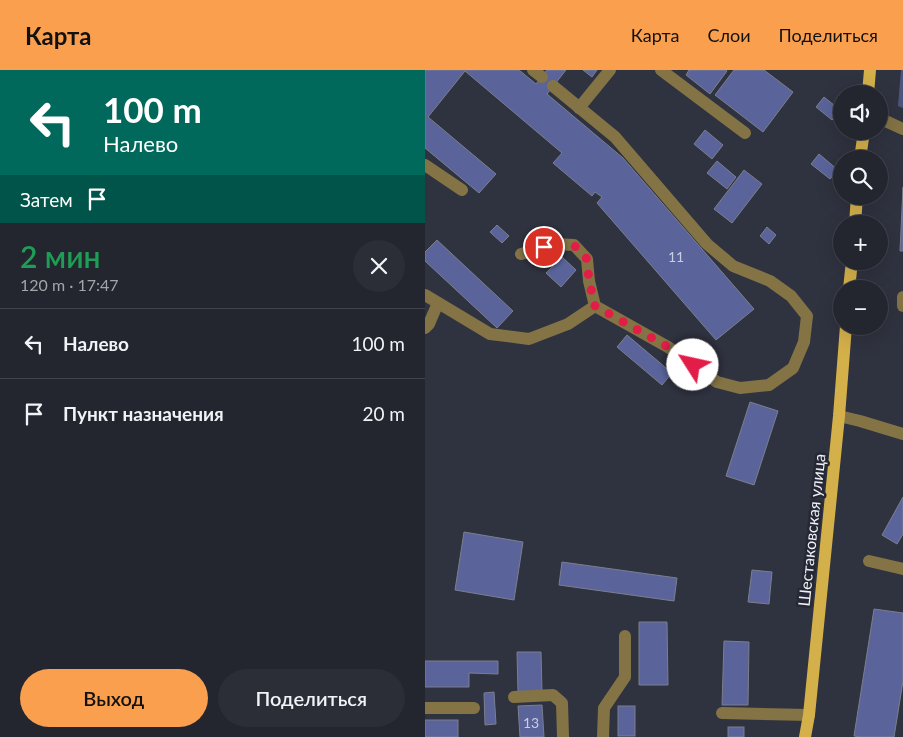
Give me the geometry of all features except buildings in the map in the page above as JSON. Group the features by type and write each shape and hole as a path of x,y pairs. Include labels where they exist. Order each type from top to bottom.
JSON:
{"main road":[{"path":"869,85 871,70"},
{"name":"Шестаковская улица","path":"805,737 809,715 839,416 845,335"}],"street":[{"path":"579,108 610,70"},
{"path":"661,70 745,133"},
{"path":"521,254 555,244 574,245 587,259 589,281 595,306 668,347 717,382 739,388 769,385 793,368 804,342 807,316 791,296 770,280 733,266 707,244 615,137 553,86"},
{"path":"888,122 903,130"},
{"path":"425,165 462,190"},
{"path":"425,295 490,334 529,339 568,324 595,306"},
{"path":"903,297 903,306"},
{"path":"425,328 429,324 439,303"},
{"path":"839,416 903,434"},
{"path":"869,561 903,569"},
{"path":"603,737 604,708 625,677 625,636"},
{"path":"514,697 553,695 562,703 563,737"},
{"path":"425,708 474,708"},
{"path":"722,714 809,715"}],"shaded area":[{"path":"901,70 903,70 903,108 898,106"}],"route":[{"path":"544,247 555,244 574,245 587,259 589,281 595,306 668,347 693,365"}]}
